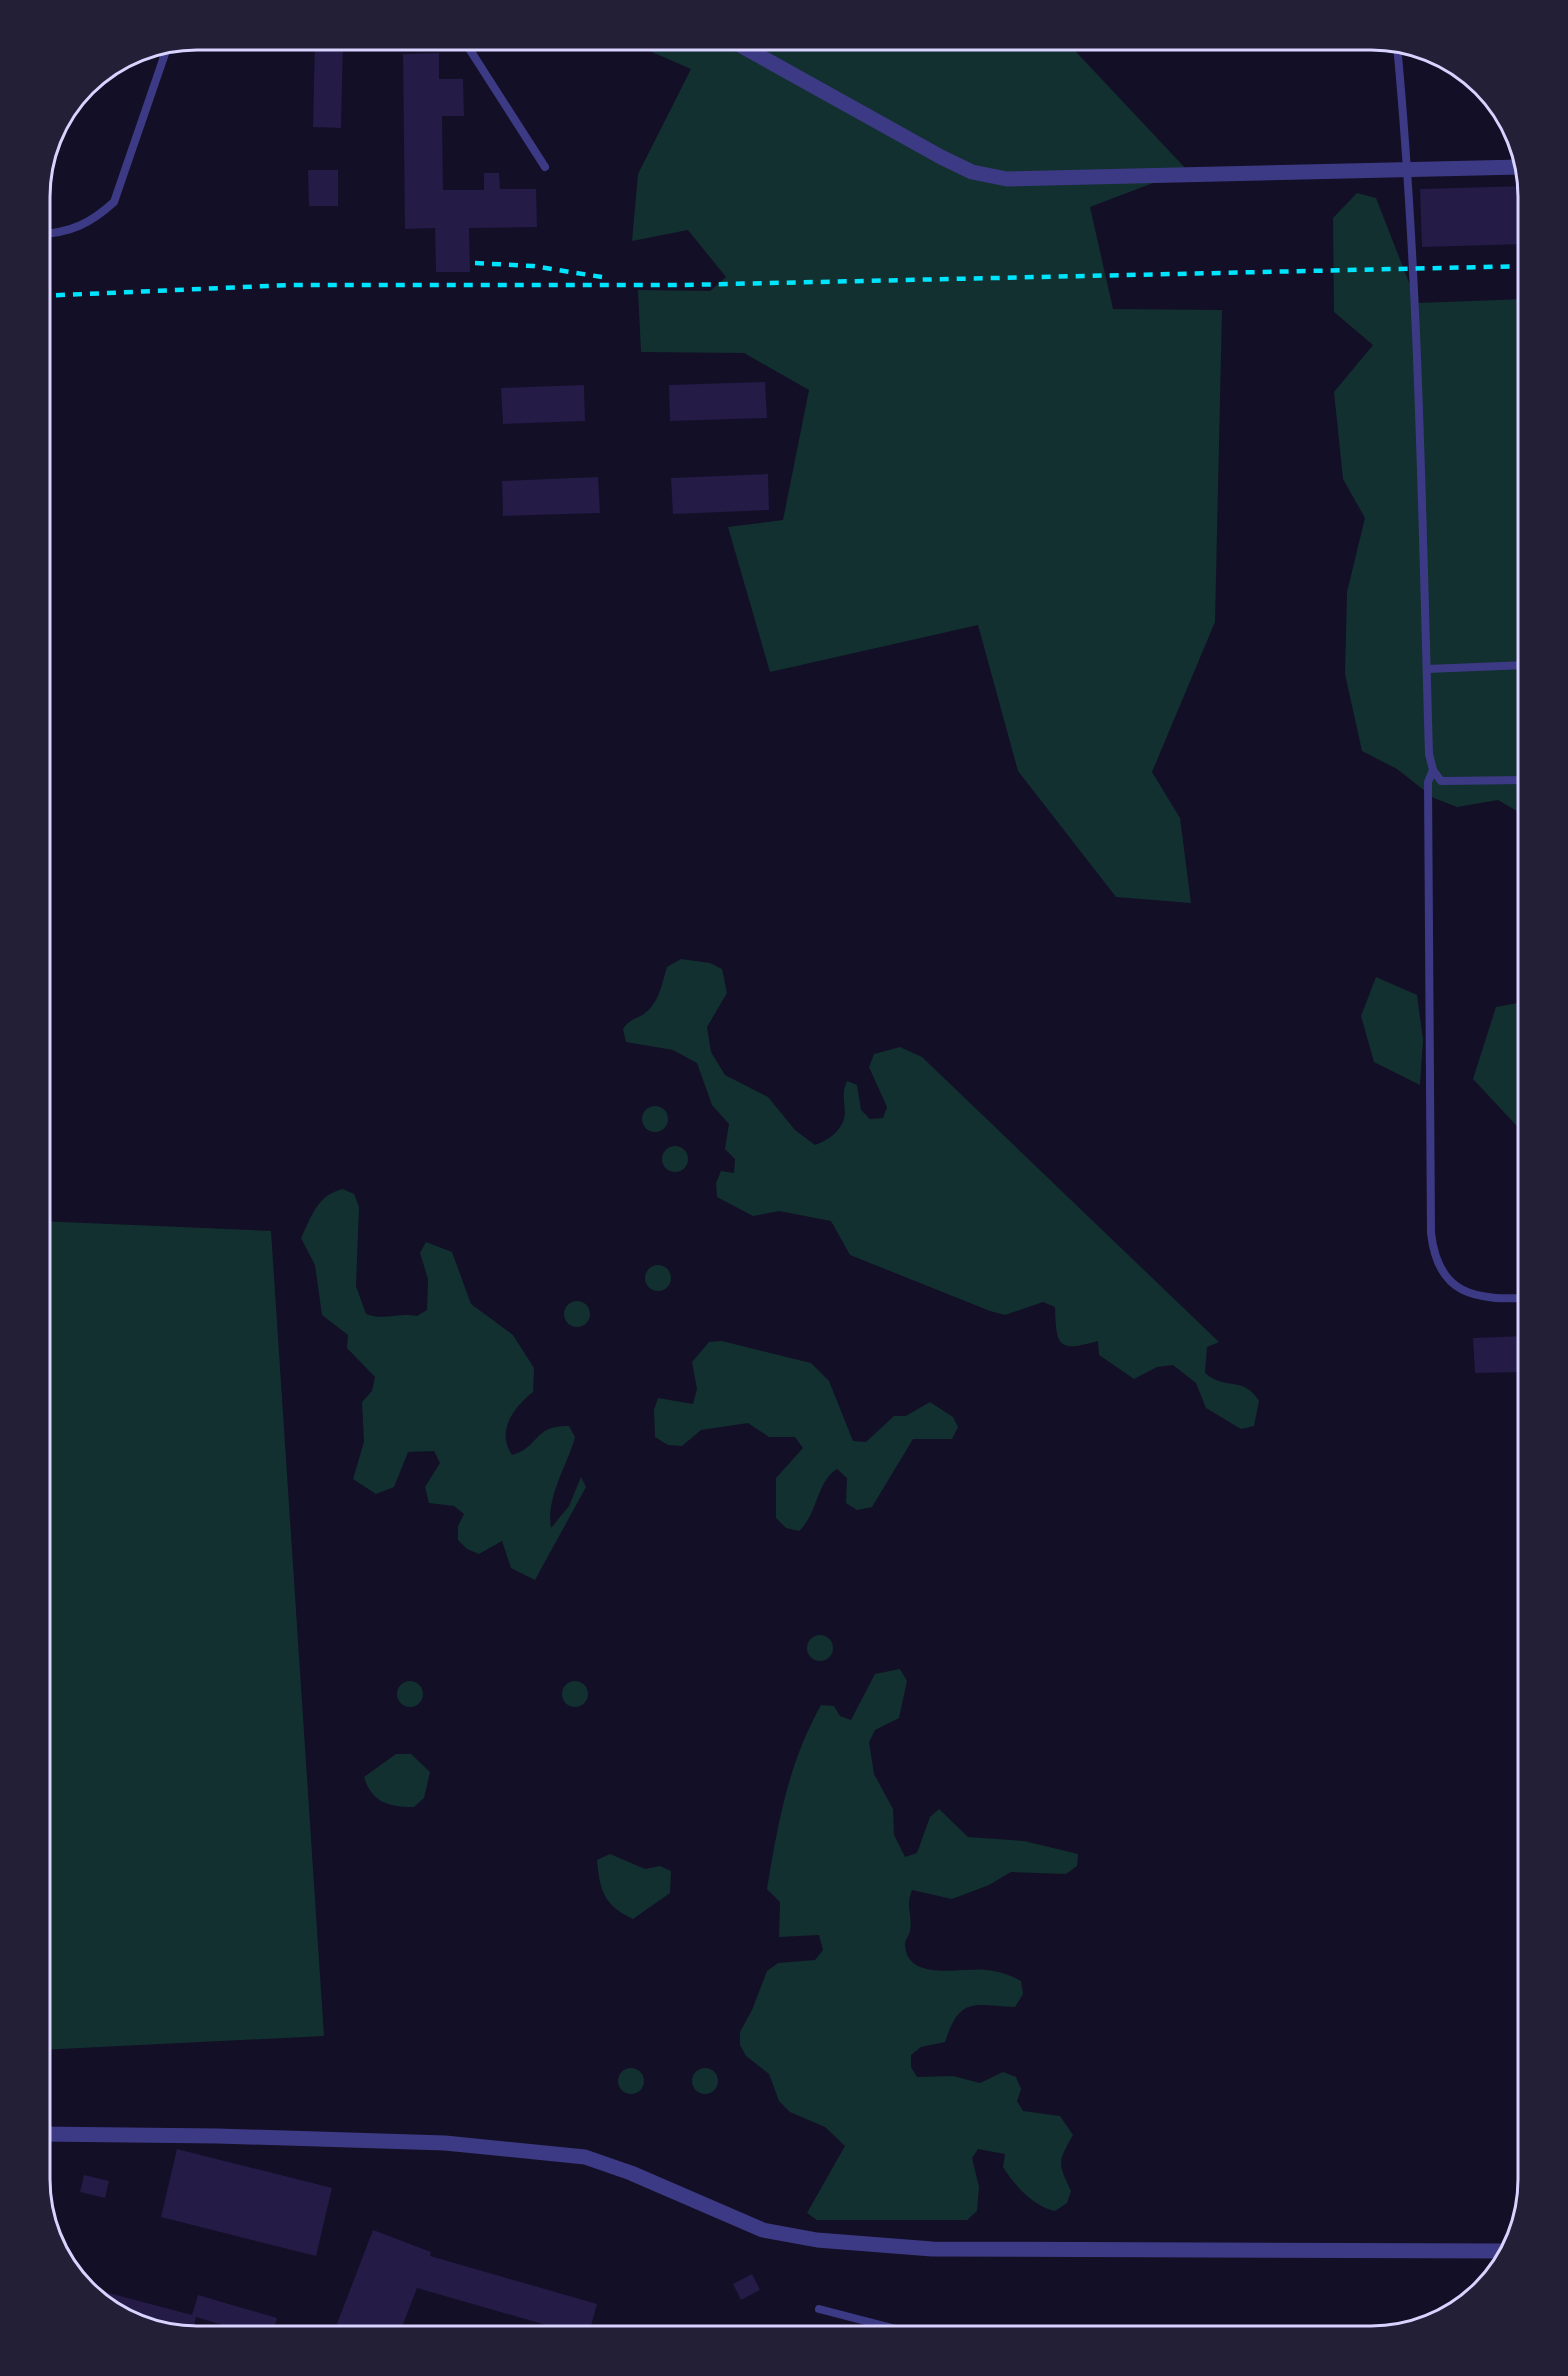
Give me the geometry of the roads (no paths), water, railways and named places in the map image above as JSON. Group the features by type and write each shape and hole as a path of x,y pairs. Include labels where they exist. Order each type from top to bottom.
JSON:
{"street":[{"path":"749,50 941,157 972,172 995,177 1019,179 1515,167"},
{"path":"50,2134 218,2136 445,2143 585,2157 631,2173 763,2230 817,2240 920,2248 1500,2251"}],"lane":[{"path":"470,50 545,167"},
{"path":"1398,52 1409,170 1429,754 1432,770 1428,783 1431,1221 1434,1258 1445,1278 1472,1295 1518,1297"},
{"path":"50,232 79,228 95,219 114,202 165,53"},
{"path":"1427,669 1518,665"},
{"path":"1432,770 1441,781 1518,780"},
{"path":"819,2309 885,2326"}],"railway":[{"path":"475,263 533,266 608,278"},
{"path":"50,296 291,285 683,285 1518,266"}]}
